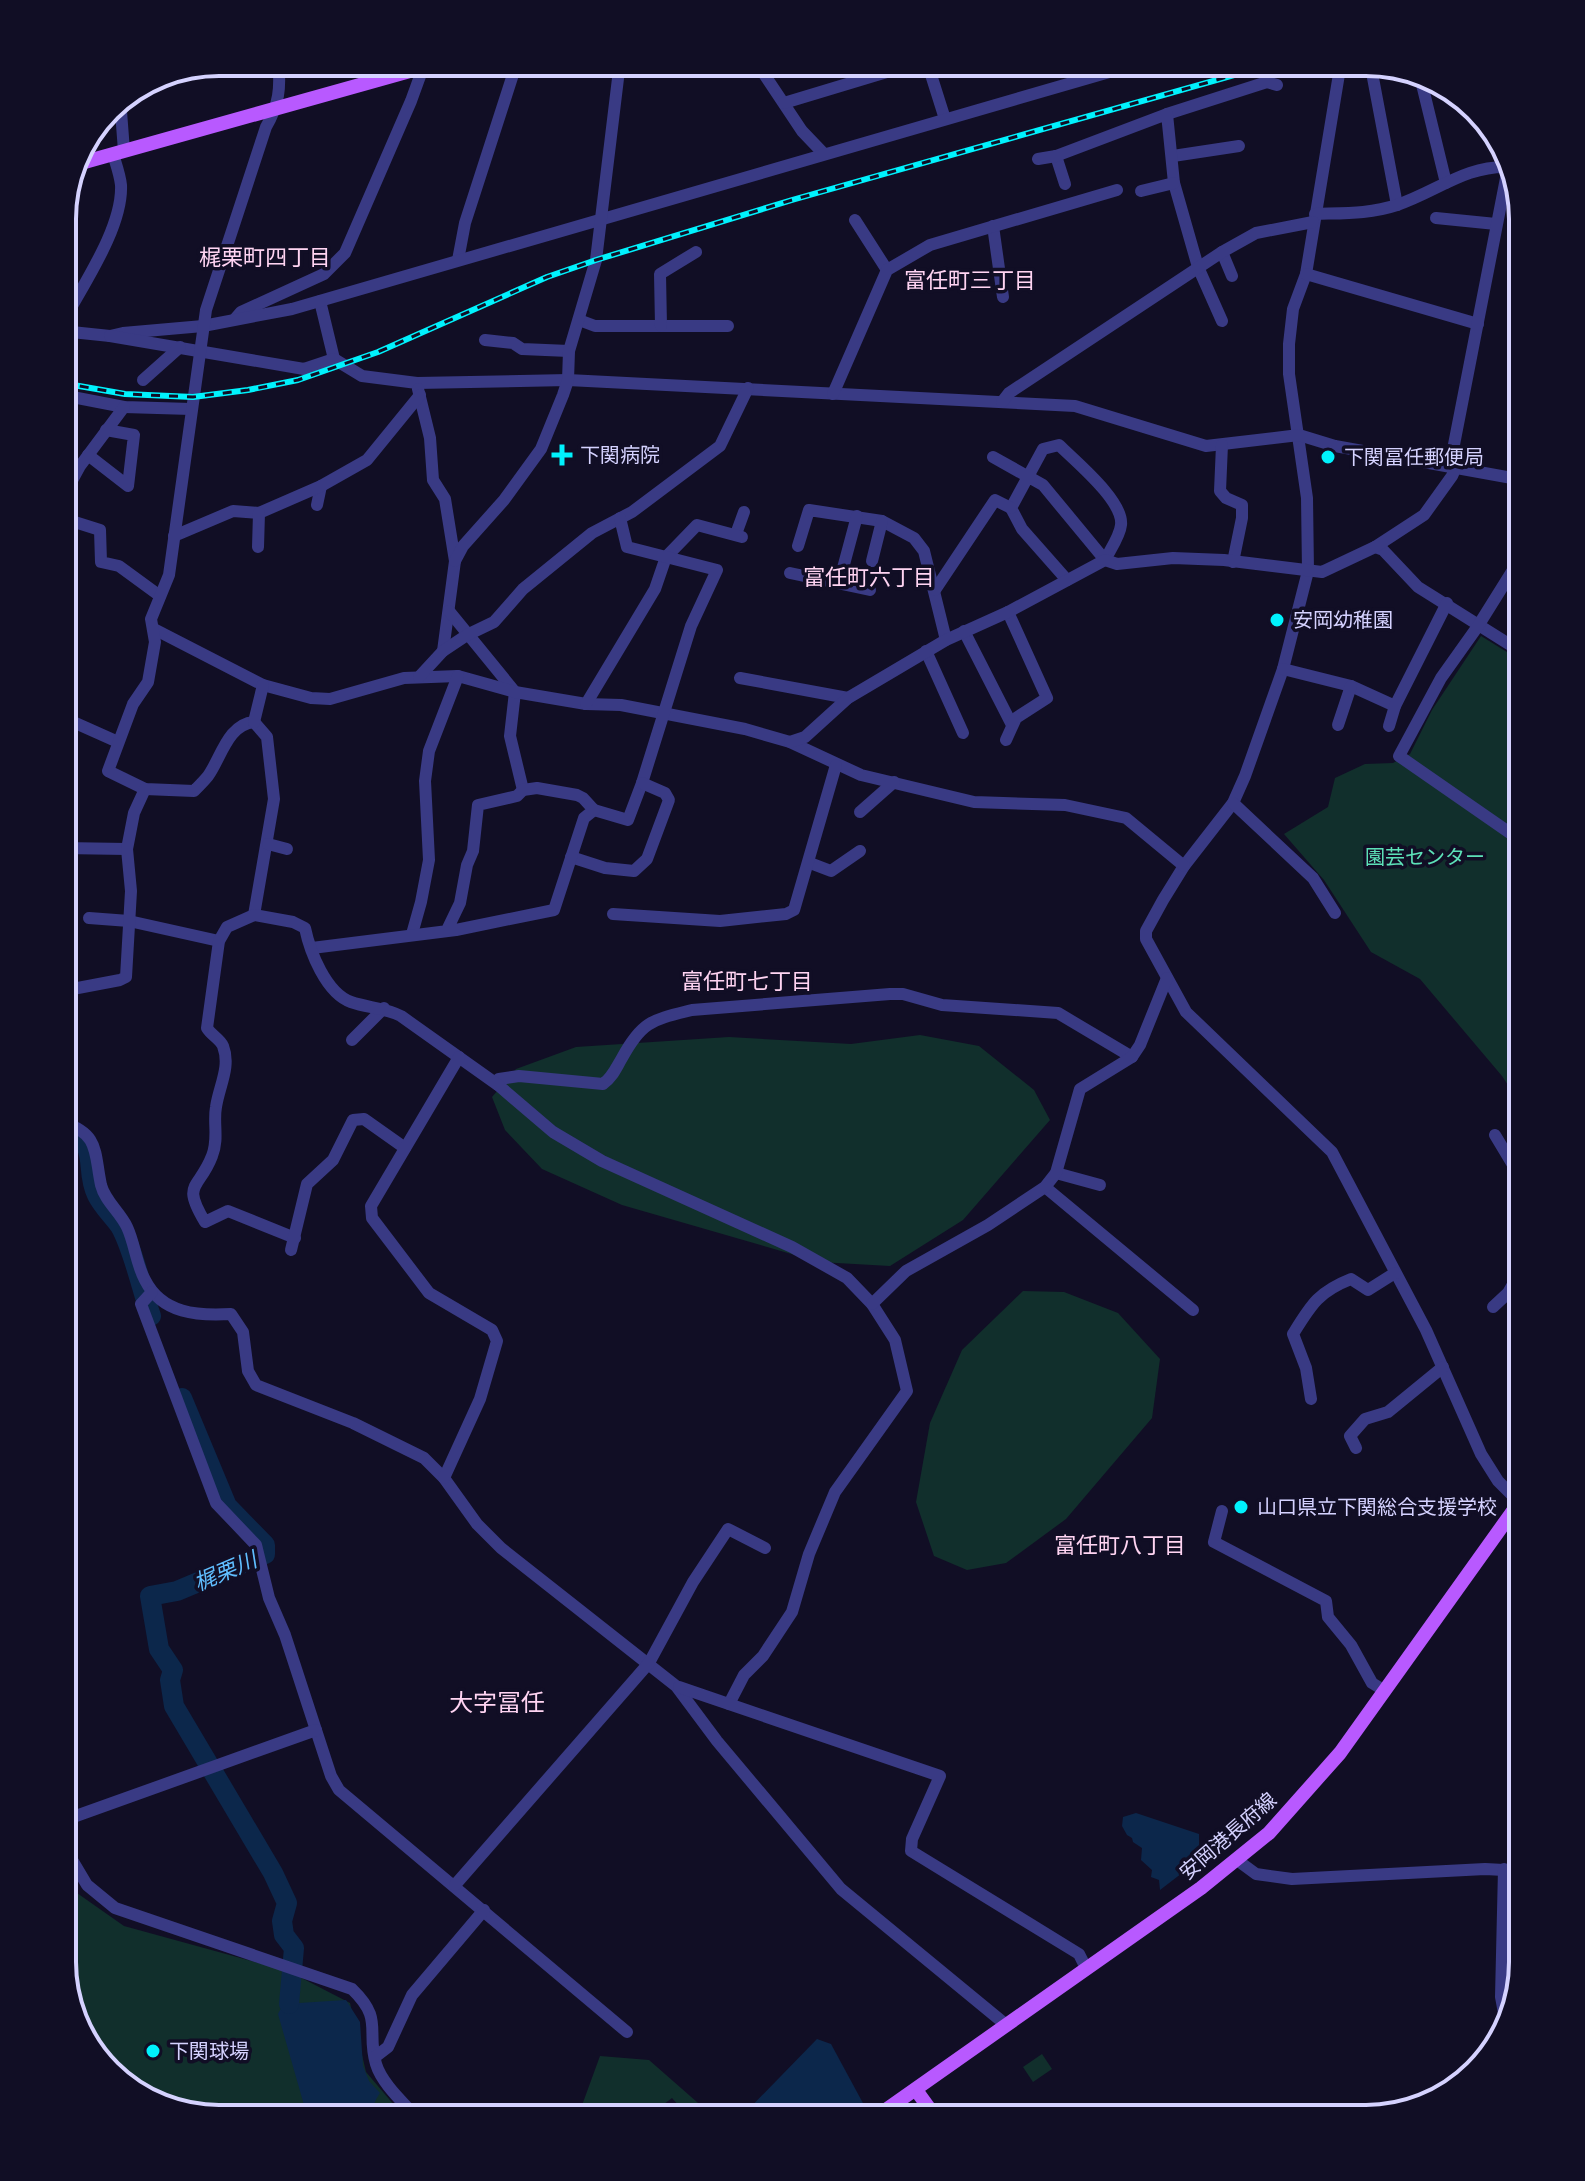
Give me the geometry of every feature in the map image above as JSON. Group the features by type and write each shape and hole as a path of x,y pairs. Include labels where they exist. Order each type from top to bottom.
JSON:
{"main road":[{"path":"88,161 393,76"},
{"name":"安岡港長府線","path":"894,2105 1237,1860 1269,1833 1340,1753 1509,1519"},
{"path":"916,2090 927,2105"}],"street":[{"path":"254,722 246,723 228,739 208,776 194,791 145,789 108,771 133,704 148,682 155,642 151,619 169,575 203,326 266,127 277,107 280,76"},
{"path":"232,321 241,312 324,274 345,253 420,76"},
{"path":"458,260 465,223 512,76"},
{"path":"455,561 463,546 504,500 541,449 568,380 569,351 596,260 618,76"},
{"path":"766,76 819,155"},
{"path":"784,103 874,76"},
{"path":"931,76 945,119"},
{"path":"110,336 203,326 320,301 1095,76"},
{"path":"1339,76 1306,274 1293,309 1289,344 1289,374 1307,498 1308,571 1283,669 1233,803 1184,866 1146,931 1146,939 1186,1012 1332,1152 1443,1367 1481,1454 1498,1481 1509,1490"},
{"path":"1373,78 1397,205"},
{"path":"1038,159 1056,156 1167,114 1267,82 1277,85"},
{"path":"1423,89 1446,183"},
{"path":"1167,114 1174,183 1198,267 1222,321"},
{"path":"76,298 112,230 119,205 120,117"},
{"path":"1173,156 1239,146"},
{"path":"1056,156 1065,184"},
{"path":"1002,402 1009,393 1198,267 1256,233 1314,218 1397,205 1468,171 1499,166"},
{"path":"1141,191 1174,183"},
{"path":"993,457 1043,485 1105,560 1117,564 1173,558 1322,572 1375,547 1424,515 1452,476 1504,184"},
{"path":"833,394 887,270 930,245 993,226 1076,207 1112,194"},
{"path":"1436,218 1496,224"},
{"path":"855,220 887,270"},
{"path":"993,226 1003,297"},
{"path":"661,326 660,274 696,252"},
{"path":"1222,252 1232,276"},
{"path":"1306,274 1478,324"},
{"path":"320,301 334,359 362,376 418,389 568,380 1075,406 1206,446 1299,435 1335,446 1509,477"},
{"path":"579,320 595,326 728,326"},
{"path":"76,332 304,369 334,359"},
{"path":"485,340 513,343 522,349 569,351"},
{"path":"143,380 180,347"},
{"path":"419,677 443,651 494,622 523,589 592,533 620,518 720,446 748,388"},
{"path":"174,536 233,511 259,513 321,486 367,460 418,389"},
{"path":"418,389 430,438 433,480 445,499 455,561 443,651"},
{"path":"76,398 124,407 191,409"},
{"path":"76,475 124,407"},
{"path":"88,455 128,486 134,435 106,430"},
{"path":"790,742 805,737 848,698 926,651 1105,560 1122,527 1120,513 1110,497 1059,445 1043,449 1011,508"},
{"path":"1222,445 1220,491 1226,498 1242,505 1233,562"},
{"path":"317,505 321,486"},
{"path":"935,590 995,500 1011,508 1022,529 1067,580"},
{"path":"798,546 809,510 882,521 914,538 924,551 946,640"},
{"path":"586,704 655,589 666,557 697,525 739,536 744,512"},
{"path":"258,547 259,513"},
{"path":"839,583 857,516"},
{"path":"447,930 460,903 467,865 473,851 478,805 537,788 577,795 594,810 628,820 691,626 717,570 627,547 620,518"},
{"path":"872,561 882,521"},
{"path":"76,522 100,530 101,562 119,566 160,596"},
{"path":"1375,547 1383,550 1418,587 1509,645"},
{"path":"790,573 870,590"},
{"path":"1509,576 1441,678 1399,756 1509,832"},
{"path":"1389,726 1395,706 1447,603"},
{"path":"449,611 515,692 510,736 523,790"},
{"path":"1006,740 1012,725 1023,712 1047,698 1008,612"},
{"path":"154,629 263,685 311,698 330,699 404,678 458,676 515,692 586,704 621,705 745,729 790,742 861,775 974,802 1065,805 1126,818 1184,866"},
{"path":"964,631 1012,725"},
{"path":"926,651 963,733"},
{"path":"1283,669 1351,686 1395,706"},
{"path":"412,934 429,860 425,781 429,751 458,676"},
{"path":"740,678 848,698"},
{"path":"254,722 263,685"},
{"path":"1338,725 1351,686"},
{"path":"254,722 267,737 274,799 254,915"},
{"path":"76,723 118,742"},
{"path":"613,914 720,921 786,914 794,910 836,765"},
{"path":"860,812 894,782"},
{"path":"571,857 605,868 634,871 647,859 669,800 665,793 642,783"},
{"path":"76,988 126,977 131,891 127,849 134,813 145,789"},
{"path":"1233,803 1313,878 1335,913"},
{"path":"312,948 401,938 554,910 584,818 594,810"},
{"path":"268,844 287,849"},
{"path":"76,848 127,849"},
{"path":"810,863 831,871 860,851"},
{"path":"405,1148 364,1119 353,1120 333,1160 307,1184 293,1244 228,1211 205,1222 193,1202 193,1186 212,1155 217,1132 215,1110 227,1061 222,1042 207,1028 219,941 227,927 254,915 293,922 305,928 325,978 349,1002 384,1008 401,1016 498,1085 553,1132 602,1161 833,1268 872,1304 895,1340 907,1391 835,1492 809,1554 792,1612 763,1656 744,1675 729,1704"},
{"path":"89,918 129,921 219,941"},
{"path":"872,1304 906,1271 988,1225 1045,1187 1056,1173 1080,1089 1132,1057 1140,1045 1167,978"},
{"path":"498,1085 499,1079 519,1076 603,1084 645,1025 692,1010 890,994 903,994 942,1005 1058,1013 1132,1057"},
{"path":"352,1040 384,1008"},
{"path":"444,1478 480,1399 497,1341 492,1330 429,1293 372,1218 371,1206 459,1057"},
{"path":"76,1126 87,1135 97,1156 105,1195 126,1226 152,1292 186,1314 231,1314 243,1332 248,1371 256,1385 353,1423 424,1458 444,1478 477,1524 501,1548 649,1663 687,1697 717,1741 841,1889 1005,2024"},
{"path":"1495,1135 1509,1158"},
{"path":"1056,1173 1100,1185"},
{"path":"1045,1187 1193,1310"},
{"path":"1311,1399 1306,1368 1293,1334 1313,1301 1328,1288 1351,1279 1368,1290 1395,1273"},
{"path":"1493,1307 1509,1291"},
{"path":"152,1292 141,1304 146,1319 216,1503 256,1545 269,1598 285,1635 331,1776 339,1790 627,2032"},
{"path":"1356,1448 1350,1436 1365,1419 1388,1412 1443,1367"},
{"path":"1222,1511 1214,1542 1326,1601 1328,1617 1351,1645 1372,1683 1385,1691"},
{"path":"455,1885 649,1663 693,1582 728,1529 765,1548"},
{"path":"676,1686 940,1776 912,1839 911,1851 1079,1954 1086,1968"},
{"path":"76,1816 316,1730"},
{"path":"1237,1860 1256,1874 1292,1879 1509,1870"},
{"path":"76,1867 87,1885 115,1908 352,1989 370,2012 375,2057 383,2078 406,2105"},
{"path":"1502,2004 1504,1869"},
{"path":"375,2057 388,2047 412,1995 484,1910"}],"green space":[{"name":"園芸センター","path":"1481,636 1509,653 1509,1087 1420,979 1371,952 1324,880 1284,834 1328,807 1335,778 1365,764 1393,763 1410,754 1432,710"},
{"path":"920,1035 979,1046 1034,1090 1050,1120 963,1220 890,1266 819,1262 622,1205 542,1169 505,1130 492,1097 516,1069 576,1047 729,1037 851,1044"},
{"path":"1023,1291 1064,1292 1118,1313 1160,1359 1152,1418 1066,1519 1006,1563 967,1570 934,1556 916,1502 930,1423 962,1350"},
{"path":"76,1892 124,1926 288,1971 350,2003 366,2072 394,2105 210,2105 173,2097 140,2081 106,2049 87,2017 77,1980"},
{"path":"1042,2054 1052,2069 1033,2082 1023,2067"},
{"path":"600,2056 649,2060 700,2105 678,2105 672,2098 663,2105 582,2105"}],"water":[{"path":"1136,1813 1199,1834 1199,1860 1160,1890 1159,1880 1151,1877 1152,1870 1141,1860 1142,1848 1133,1842 1122,1826 1123,1817"},
{"path":"346,2000 360,2022 363,2066 369,2081 380,2093 374,2105 304,2105 278,2014 283,2004"},
{"path":"817,2039 831,2044 864,2105 753,2105"}],"waterway":[{"name":"梶栗川","path":"76,1135 83,1141 90,1157 97,1195 125,1235 151,1316"},
{"name":"梶栗川","path":"182,1398 227,1506 265,1545 265,1554 177,1591 150,1596 159,1649 173,1670 170,1680 174,1706 273,1873 287,1903 282,1921 284,1935 294,1948 289,2004"}],"railway":[{"path":"76,385 125,394 193,397 298,380 378,352 547,277 596,260 792,200 1230,76"}],"place":[{"name":"下関病院","path":"562,455"},
{"name":"下関冨任郵便局","path":"1328,457"},
{"name":"安岡幼稚園","path":"1277,620"},
{"name":"山口県立下関総合支援学校","path":"1241,1507"},
{"name":"下関球場","path":"153,2051"}],"district":[{"name":"梶栗町四丁目","path":"265,257"},
{"name":"富任町三丁目","path":"970,280"},
{"name":"富任町六丁目","path":"869,577"},
{"name":"富任町七丁目","path":"747,981"},
{"name":"富任町八丁目","path":"1120,1545"},
{"name":"大字冨任","path":"497,1703"}]}
